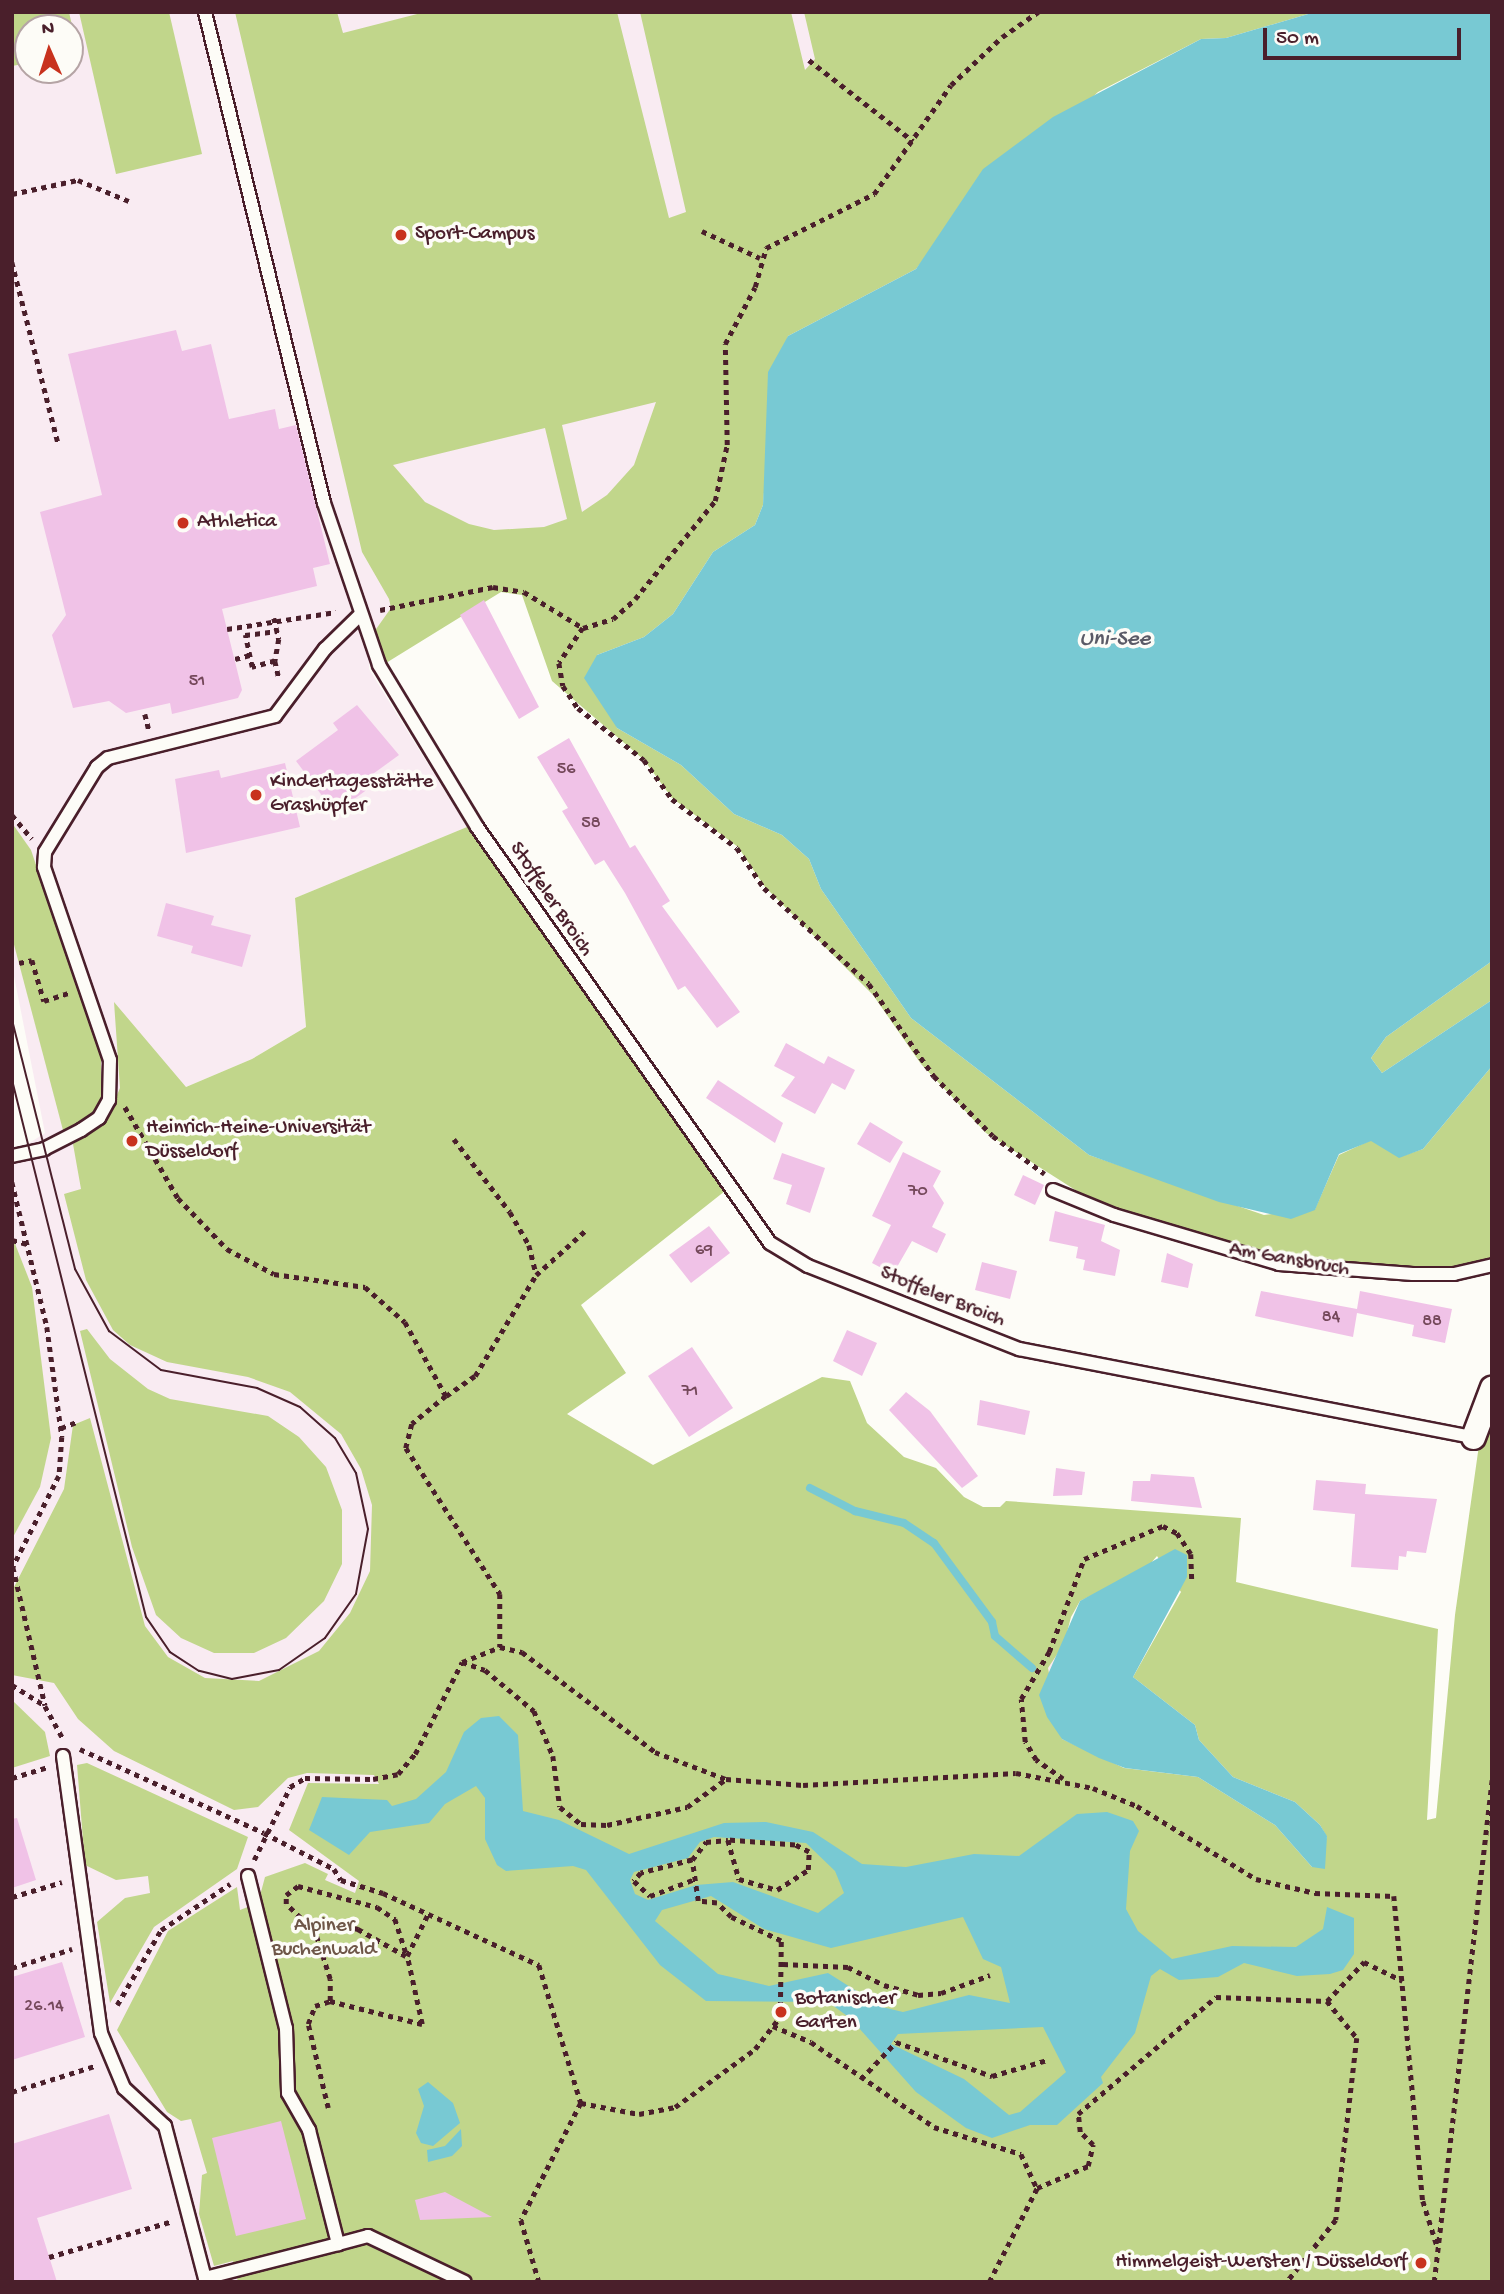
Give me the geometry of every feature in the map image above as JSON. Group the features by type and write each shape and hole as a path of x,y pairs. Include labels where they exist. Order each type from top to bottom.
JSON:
{"street":[{"path":"1473,1437 1492,1387"}],"lane":[{"name":"Stoffeler Broich","path":"205,12 324,503 380,666 477,827 770,1243 789,1257 1019,1349 1473,1437"},
{"path":"12,1156 44,1149 81,1130 99,1118 108,1100 110,1060 44,867 45,852 108,758 275,716 325,649 361,614"},
{"name":"Am Gansbruch","path":"1053,1190 1114,1215 1279,1264 1413,1274 1454,1274 1492,1265"},
{"path":"63,1759 76,1877 101,2033 124,2088 165,2126 206,2280 368,2235 465,2282"},
{"path":"248,1876 286,2028 288,2093 309,2130 338,2244"}],"path":[{"path":"1038,12 975,60 874,194 775,240 760,258 755,287 724,344 727,445 715,501 698,528 635,599 613,619 583,628 559,663 563,686 578,708 644,760 672,799 737,848 764,888 869,984 934,1076 993,1136 1045,1174 1053,1190"},
{"path":"809,60 914,141"},
{"path":"12,194 78,180 129,201"},
{"path":"702,231 760,258"},
{"path":"12,262 58,443"},
{"path":"227,629 274,618 328,611 361,614 493,587 524,592 583,628"},
{"path":"274,618 278,676"},
{"path":"275,661 252,667 245,635 277,631"},
{"path":"234,659 250,656"},
{"path":"12,815 45,852"},
{"path":"19,963 32,960 44,1002 86,987"},
{"path":"108,1100 125,1107 141,1128 178,1198 211,1235 260,1270 378,1293 405,1322 446,1396"},
{"path":"454,1139 510,1212 529,1245 536,1275"},
{"path":"12,1182 47,1327 61,1428 59,1476 13,1568 45,1706 70,1748 87,1750 264,1833 334,1869 341,1880 428,1914 539,1965 581,2103 521,2220 539,2282"},
{"path":"16,1196 23,1196"},
{"path":"500,1647 500,1594 406,1448 412,1424 475,1376 536,1275 586,1230"},
{"path":"12,1240 27,1244"},
{"path":"61,1428 79,1421"},
{"path":"1063,1780 1036,1759 1025,1742 1021,1699 1049,1652 1084,1559 1163,1526 1177,1533 1191,1554 1192,1580"},
{"path":"101,2033 161,1930 248,1876 264,1833 290,1787 305,1777 383,1778 404,1769 463,1662 500,1647 522,1652 654,1752 726,1779 803,1784 1016,1773 1063,1780 1137,1806 1256,1879 1314,1893 1394,1896 1423,2201 1438,2249"},
{"path":"463,1662 485,1670 534,1711 553,1756 560,1807 581,1824 607,1825 677,1810 726,1779"},
{"path":"12,1685 45,1706"},
{"path":"12,1778 63,1759"},
{"path":"1434,2282 1492,1779"},
{"path":"696,1882 650,1896 634,1881 641,1873 692,1860 706,1842 728,1840 803,1848 809,1852 809,1867 777,1890 739,1879 728,1840"},
{"path":"581,2103 639,2114 675,2107 755,2049 780,2017 778,1985 783,1964 779,1939 697,1897 692,1860"},
{"path":"12,1897 76,1877"},
{"path":"328,2108 308,2024 314,2006 330,2001 422,2024 407,1956 395,1919 377,1907 298,1886 286,1895 286,1904 315,1932 330,1979 330,2001"},
{"path":"407,1956 428,1914"},
{"path":"315,1932 335,1924 358,1929 407,1956"},
{"path":"12,1968 86,1945"},
{"path":"989,2282 1037,2188 1088,2166 1093,2145 1080,2132 1078,2114 1216,1997 1327,2001 1364,1962 1403,1981"},
{"path":"783,1964 848,1966 884,1985 918,1995 941,1993 990,1975"},
{"path":"1287,2282 1336,2220 1357,2038 1327,2001"},
{"path":"773,2026 811,2042 934,2127 1021,2154 1037,2188"},
{"path":"862,2079 896,2042 992,2076 1047,2060"},
{"path":"12,2092 112,2061"},
{"path":"49,2257 189,2216"}],"shaded area":[{"name":"Heinrich-Heine-Universität Düsseldorf","path":"967,12 695,459 392,616 371,634 369,669 467,827 295,898 306,1027 252,1059 186,1087 566,1414 654,1465 1064,1644 1350,2282 12,2282 12,1154 45,1133 12,966 12,14"}],"green space":[{"path":"12,12 69,12 14,14 12,66"},
{"path":"169,12 202,154 116,174 84,34 84,14 79,14"},
{"path":"235,12 337,12 343,33 425,12 617,12 669,218 686,212 640,12 791,12 805,70 815,59 804,12 1315,12 1226,38 1201,39 1098,92 938,241 916,269 788,336 768,440 763,505 755,525 713,552 673,614 644,637 597,655 617,728 681,765 734,814 782,835 809,859 821,889 911,1018 1089,1155 1264,1215 1315,1209 1339,1155 1371,1140 1399,1157 1423,1149 1492,1066 1492,1260 1448,1270 1279,1262 1091,1200 986,1133 921,1064 873,995 765,887 738,847 672,798 644,760 552,681 522,595 501,592 386,663 374,632 391,608 389,599 362,552","holes":["656,402 634,465 607,495 582,512 562,425","545,428 567,519 544,527 494,530 469,524 425,502 393,465"]},
{"path":"12,823 31,850 101,1058 101,1101 91,1118 64,1134 12,937"},
{"name":"Alpiner Buchenwald","path":"467,827 725,1191 581,1305 626,1373 567,1414 653,1465 822,1377 850,1381 867,1423 904,1457 936,1468 964,1497 983,1507 1000,1507 1006,1501 1241,1518 1236,1582 1438,1629 1427,1820 1436,1818 1455,1615 1480,1438 1492,1402 1492,2282 238,2282 233,2261 214,2266 199,2214 202,2175 207,2173 191,2119 181,2121 167,2112 117,2030 168,1931 237,1887 240,1910 258,1903 265,1877 305,1863 328,1874 325,1880 355,1893 359,1881 289,1830 308,1783 379,1784 374,1775 307,1773 288,1778 258,1807 234,1810 114,1751 78,1719 54,1683 12,1675 12,1591 64,1489 73,1425 90,1418 145,1626 168,1657 205,1678 259,1681 319,1651 350,1613 370,1571 372,1505 361,1469 341,1434 290,1392 248,1377 167,1362 130,1345 113,1330 86,1280 64,1194 81,1189 73,1144 105,1123 120,1088 114,1002 186,1087 252,1059 306,1027 295,898","holes":["1157,1556 1181,1592 1133,1677 1195,1725 1199,1740 1233,1777 1295,1802 1320,1825 1327,1837 1312,1867 1275,1825 1198,1777 1124,1768 1062,1739 1048,1668 1064,1644 1071,1617 1080,1601 1145,1570"]},
{"path":"1492,961 1492,1000 1382,1073 1371,1058 1386,1037"},
{"path":"12,1236 32,1287 51,1438 40,1487 12,1539"},
{"path":"87,1329 110,1359 148,1389 170,1399 268,1416 299,1437 326,1467 342,1510 342,1564 324,1601 286,1638 254,1653 214,1653 181,1638 156,1615 132,1547 80,1331"},
{"path":"12,1700 45,1732 50,1756 12,1768"},
{"path":"87,1763 248,1837 237,1869 154,1927 110,2003 97,1922 125,1898 150,1893 148,1876 116,1880 85,1865 77,1765"}],"water":[{"name":"Uni-See","path":"1315,12 1492,12 1492,961 1386,1037 1371,1058 1382,1073 1492,1000 1492,1066 1423,1149 1399,1158 1371,1141 1339,1154 1315,1210 1291,1219 1219,1202 1089,1155 911,1018 821,889 809,859 782,835 734,814 681,765 617,728 584,678 597,655 644,637 673,614 713,552 755,525 763,505 768,372 788,336 916,269 983,169 1053,117 1201,39 1226,38"},
{"path":"1175,1549 1187,1555 1187,1577 1133,1677 1195,1725 1199,1740 1233,1777 1295,1802 1320,1825 1327,1836 1325,1869 1312,1867 1275,1825 1198,1777 1125,1768 1099,1758 1062,1739 1047,1717 1039,1695 1080,1601"},
{"path":"499,1716 518,1735 523,1811 559,1820 629,1854 724,1823 766,1822 813,1832 862,1864 906,1867 974,1854 1019,1856 1077,1814 1107,1812 1133,1821 1139,1831 1130,1851 1126,1909 1138,1931 1172,1959 1232,1946 1296,1947 1323,1929 1327,1907 1354,1918 1354,1954 1343,1970 1330,1974 1297,1976 1244,1963 1218,1977 1179,1980 1160,1969 1151,1976 1135,2033 1101,2077 1103,2083 1057,2125 1030,2125 992,2138 966,2128 916,2092 850,2018 828,2002 706,2001 660,1965 586,1870 573,1866 506,1871 497,1865 485,1839 485,1798 476,1786 445,1804 429,1823 370,1832 349,1855 309,1830 322,1797 387,1800 392,1806 416,1799 446,1772 464,1732 481,1718","holes":["714,1837 806,1843 835,1871 844,1893 818,1913 733,1882 696,1885 648,1900 635,1894 630,1880 634,1872 688,1858 700,1842","711,1896 764,1929 831,1948 963,1917 983,1959 1001,1967 1010,2003 969,1995 903,2012 882,2007 828,1973 769,1986 718,1974 655,1921 662,1910","1043,2027 1066,2072 1020,2112 1009,2115 964,2079 891,2044 898,2034"]},
{"path":"428,2082 453,2103 460,2123 433,2146 421,2143 416,2133 424,2106 418,2089"},
{"path":"461,2129 462,2146 452,2156 428,2162 427,2150 445,2146"}],"building":[{"name":"Athletica","path":"176,330 182,351 211,344 229,419 275,409 279,429 296,425 330,564 313,568 317,586 222,609 242,690 238,698 172,714 170,703 126,713 109,701 73,708 52,635 66,615 40,512 102,495 68,354"},
{"path":"484,600 539,707 519,719 460,615"},
{"path":"357,705 399,755 366,779 372,786 335,813 296,761 338,730 333,723"},
{"path":"569,738 630,848 635,845 670,901 662,906 740,1012 717,1028 685,986 678,990 604,860 595,865 562,811 568,808 537,757"},
{"path":"285,763 300,827 186,853 175,779 219,770 221,778"},
{"path":"166,903 214,916 211,925 251,935 242,967 191,953 193,946 157,936"},
{"path":"786,1043 824,1064 828,1056 855,1070 845,1090 832,1083 815,1114 781,1096 795,1077 774,1066"},
{"path":"718,1080 783,1123 775,1143 706,1098"},
{"path":"870,1122 903,1142 890,1163 857,1144"},
{"path":"903,1152 941,1171 933,1186 944,1203 932,1227 946,1234 937,1253 912,1241 893,1274 872,1263 891,1225 872,1216"},
{"path":"782,1153 825,1168 810,1213 786,1204 792,1185 773,1179"},
{"path":"1023,1175 1044,1185 1035,1205 1014,1195"},
{"path":"1055,1211 1105,1225 1101,1241 1120,1250 1115,1276 1083,1270 1085,1260 1076,1258 1078,1247 1049,1241"},
{"path":"709,1226 730,1253 691,1283 669,1255"},
{"path":"1167,1253 1193,1264 1188,1288 1161,1282"},
{"path":"982,1262 1017,1271 1010,1299 975,1290"},
{"path":"1261,1291 1357,1309 1360,1291 1452,1309 1445,1343 1412,1336 1414,1325 1357,1313 1353,1337 1255,1316"},
{"path":"847,1330 877,1343 862,1376 833,1361"},
{"path":"692,1347 733,1408 689,1437 648,1376"},
{"path":"906,1392 930,1411 978,1476 962,1488 889,1410"},
{"path":"980,1400 1030,1411 1025,1435 977,1425"},
{"path":"1056,1468 1085,1472 1082,1495 1053,1496"},
{"path":"1151,1474 1194,1477 1202,1508 1131,1501 1133,1481 1150,1481"},
{"path":"1316,1480 1366,1484 1365,1494 1437,1499 1426,1553 1407,1551 1406,1557 1399,1556 1398,1570 1351,1567 1355,1514 1313,1510"},
{"path":"17,1818 36,1880 12,1888 12,1819"},
{"path":"62,1962 85,2037 12,2060 12,1977"},
{"path":"109,2114 132,2189 37,2218 57,2282 12,2282 12,2144"},
{"path":"281,2121 306,2219 236,2236 212,2138"},
{"path":"445,2192 492,2217 420,2220 415,2200"}],"waterway":[{"path":"810,1488 855,1511 904,1523 934,1543 992,1622 995,1636 1032,1668"}],"tram line":[{"path":"12,1020 75,1269 109,1331 161,1370 257,1388 300,1407 335,1438 356,1473 368,1529 356,1594 325,1638 279,1670 232,1679 199,1671 170,1652 146,1617 12,1080"}],"place":[{"name":"Sport-Campus","path":"401,235"},
{"name":"Athletica","path":"183,523"},
{"name":"Kindertagesstätte Grashüpfer","path":"256,795"},
{"name":"Heinrich-Heine-Universität Düsseldorf","path":"132,1141"},
{"name":"Botanischer Garten","path":"781,2012"},
{"name":"Himmelgeist-Wersten / Düsseldorf","path":"1421,2263"}]}
